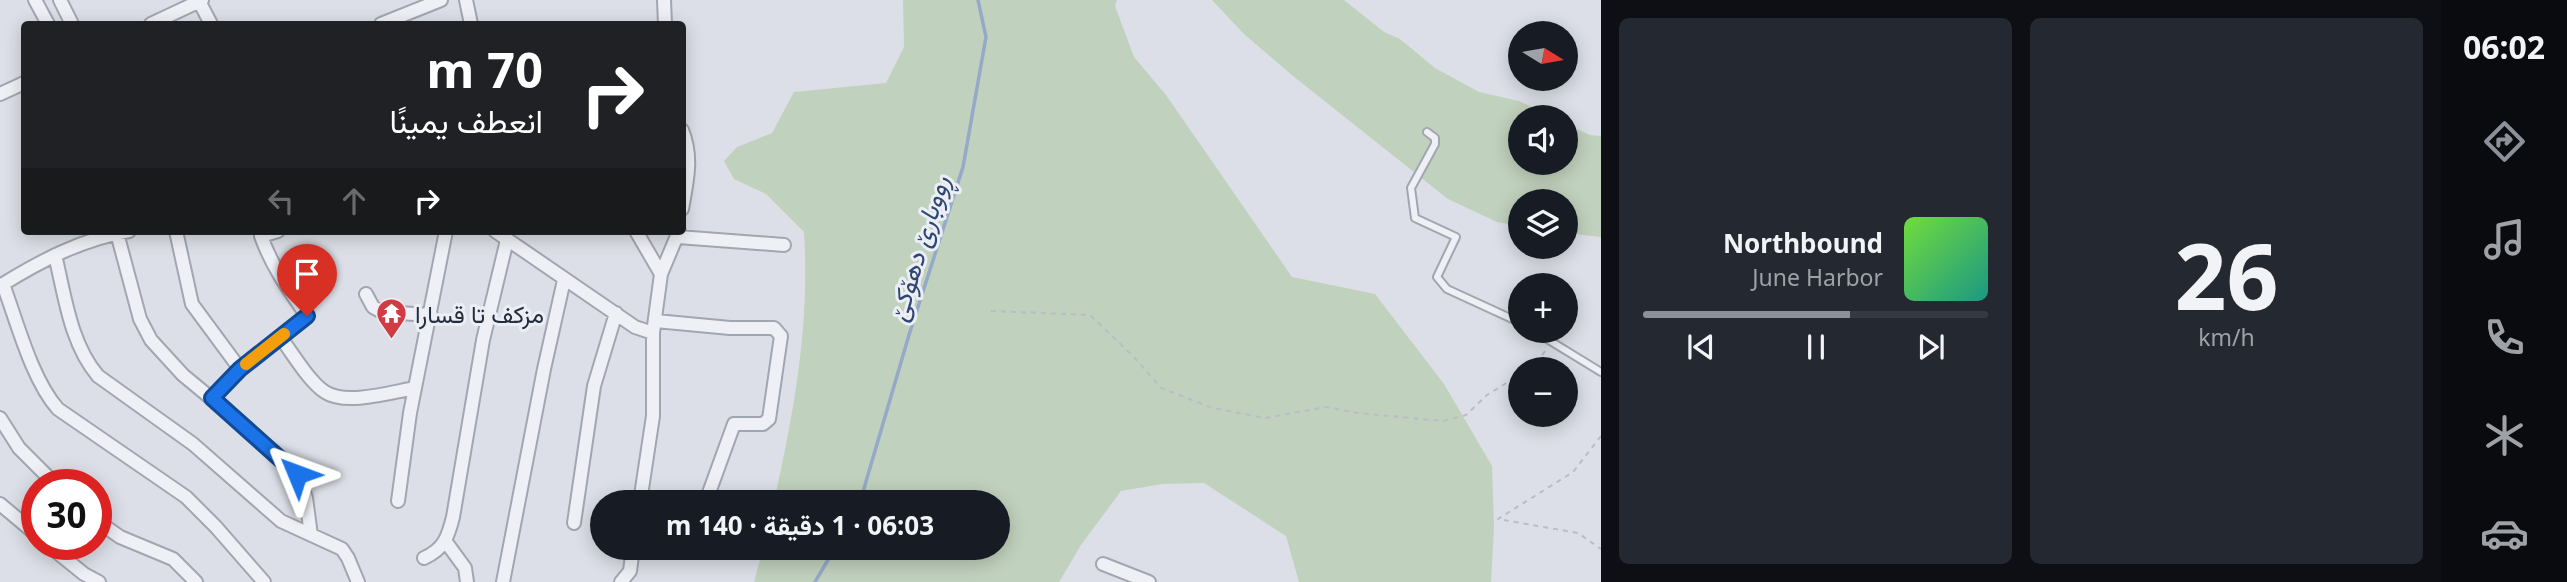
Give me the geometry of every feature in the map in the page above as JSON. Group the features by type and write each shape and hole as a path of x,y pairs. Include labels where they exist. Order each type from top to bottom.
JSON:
{"street":[{"path":"36,0 46,21"},
{"path":"60,0 70,21"},
{"path":"389,21 442,0"},
{"path":"466,0 470,21"},
{"path":"664,0 664,21"},
{"path":"158,21 201,1 210,21"},
{"path":"0,94 21,84"},
{"path":"686,139 689,146 686,163"},
{"path":"108,235 37,263 1,285 38,377 49,399 58,409 186,497 264,582"},
{"path":"124,235 140,319 152,340 183,375 297,474 306,498 311,535"},
{"path":"177,235 192,304 240,369"},
{"path":"212,398 240,369 307,316 276,271 261,236 264,235"},
{"path":"398,501 415,388 445,235"},
{"path":"500,235 635,327 774,328 781,336 769,419 763,424 734,424 710,490"},
{"path":"638,235 661,274"},
{"path":"642,490 653,416 654,327 661,274 678,235"},
{"path":"686,235 784,245"},
{"path":"424,558 436,552 446,542 453,517 483,340 507,240"},
{"path":"55,255 73,329 89,365 99,376 193,444 281,521 345,553 358,582"},
{"path":"503,582 564,280"},
{"path":"366,294 373,307 382,312 431,315"},
{"path":"574,523 594,386 617,313"},
{"path":"280,337 314,382 324,392 334,396 362,398 415,388"},
{"path":"0,418 19,448 40,469"},
{"path":"0,504 21,522"},
{"path":"112,531 173,559 196,582"},
{"path":"446,542 465,568 467,582"},
{"path":"67,560 99,582"},
{"path":"621,582 629,571 631,560"},
{"path":"1103,564 1149,582"}],"lane":[{"path":"1427,132 1435,138 1435,144 1411,188 1415,218 1456,237 1437,277 1447,289 1508,317"},
{"path":"1555,343 1601,372"}],"path":[{"path":"990,311 1090,315 1134,357 1161,388 1213,408 1265,418 1326,407 1358,414 1443,421 1466,415 1487,395 1508,382"},
{"path":"1601,436 1573,472 1498,519 1578,533 1601,549"}],"green space":[{"path":"903,0 1117,0 1115,6 1134,57 1166,95 1292,277 1375,294 1444,384 1492,466 1494,527 1491,582 1299,582 1286,536 1204,483 1162,484 1121,491 1081,545 1059,582 754,582 760,560 1010,560 1010,490 777,490 799,368 805,301 804,232 766,194 734,179 724,161 737,147 772,133 794,92 886,83 904,47"},
{"path":"1212,0 1344,0 1384,32 1400,39 1435,68 1479,92 1528,105 1508,105 1508,175 1578,175 1578,130 1601,136 1601,237 1578,234 1578,189 1508,189 1508,224 1497,222 1448,199 1244,34"}],"waterway":[{"name":"ڕووبارێ دهۆكێ","path":"864,490 909,335 963,167 986,37 978,0"},
{"name":"ڕووبارێ دهۆكێ","path":"815,582 828,560"}],"slow traffic":[{"path":"246,364 284,334"}],"place":[{"name":"مزكف تا قسارا","path":"392,340"}],"route":[{"path":"297,474 212,398 240,369 307,316"}]}
